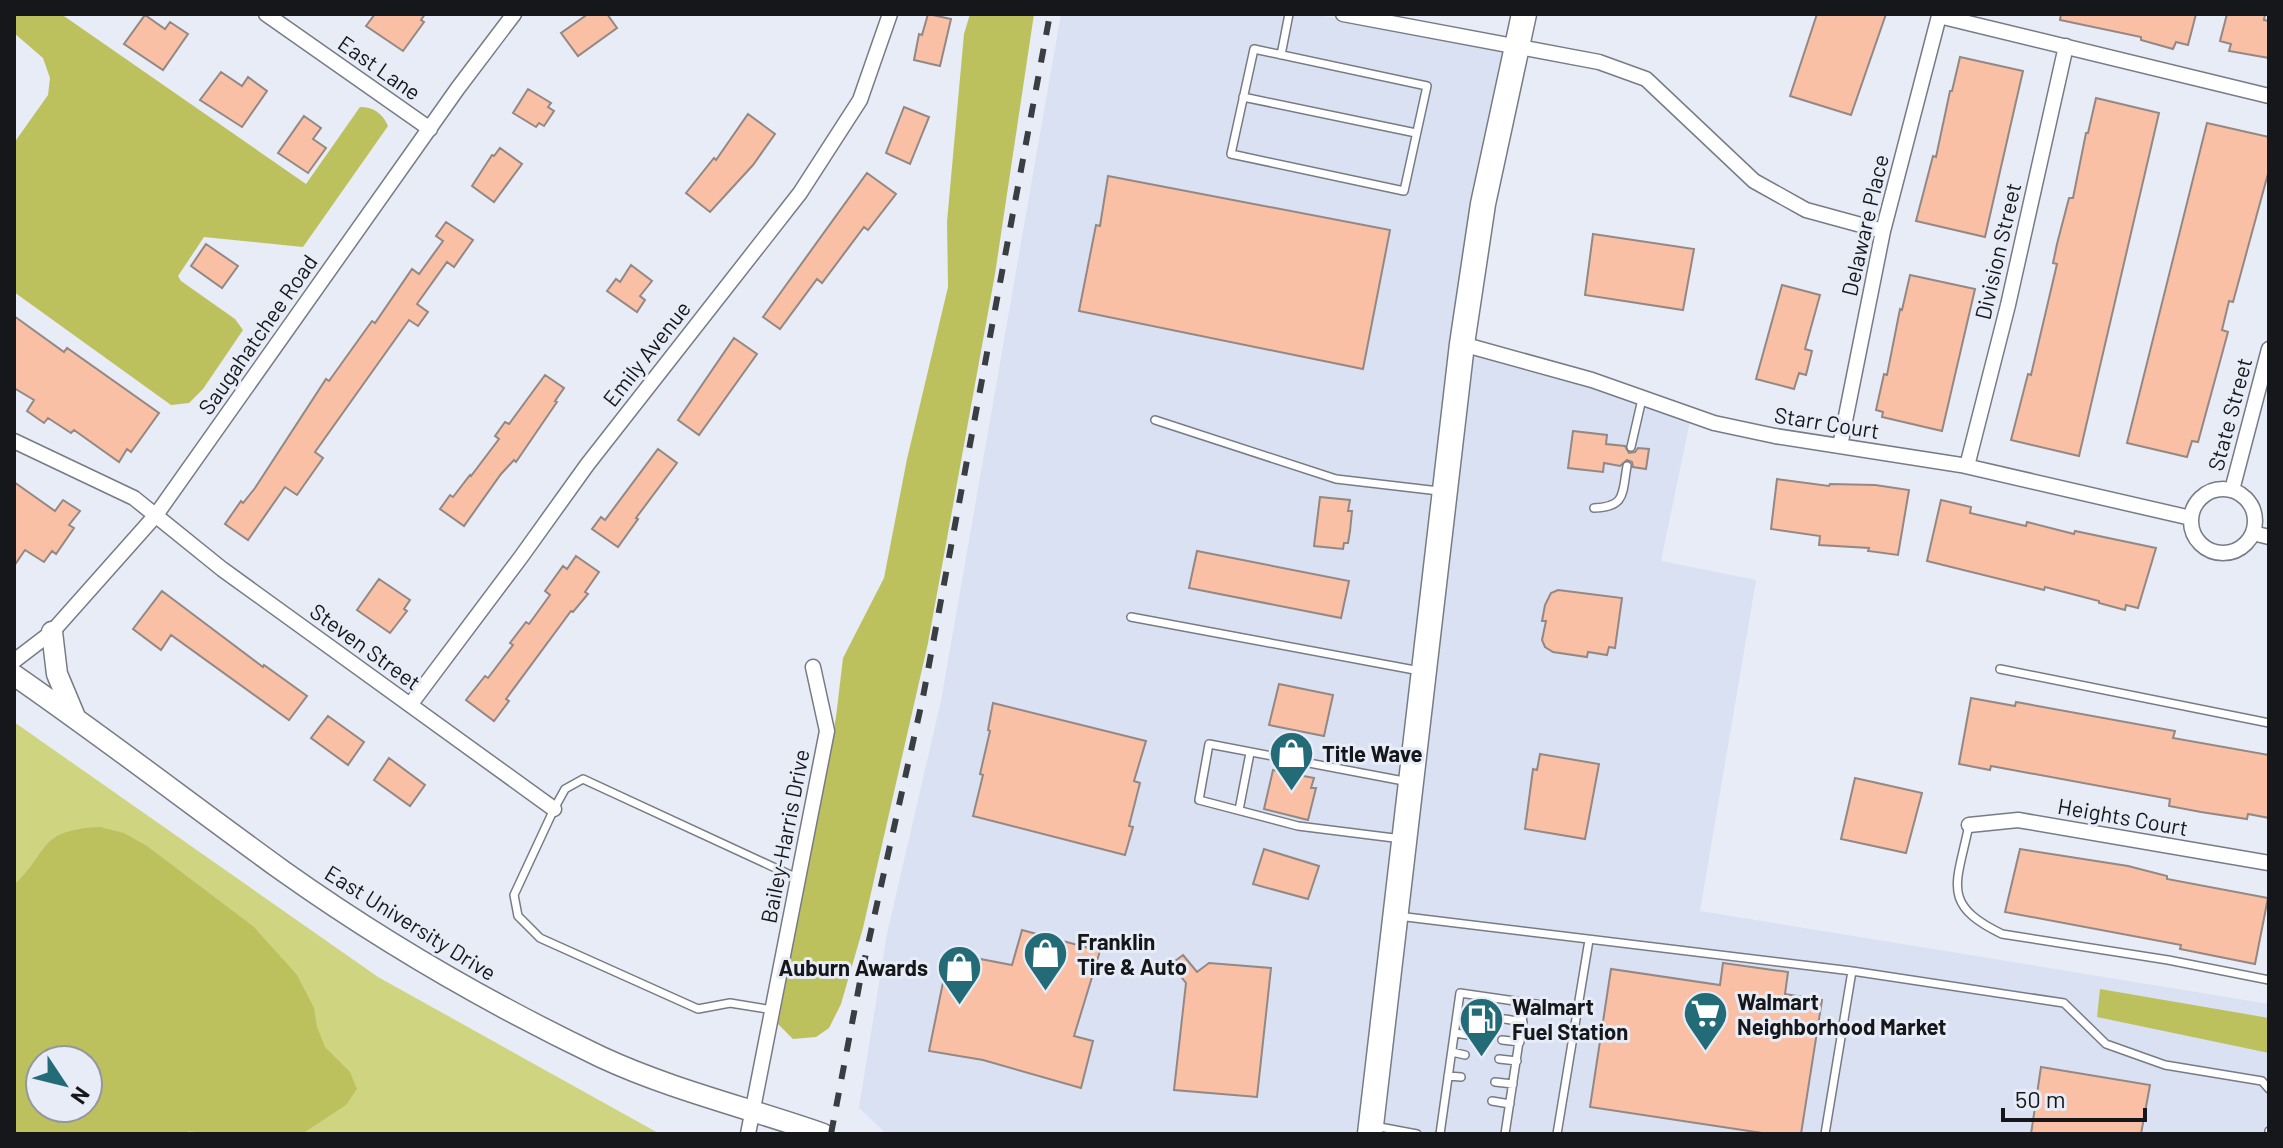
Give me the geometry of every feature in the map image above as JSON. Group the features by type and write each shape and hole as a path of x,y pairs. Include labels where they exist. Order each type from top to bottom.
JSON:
{"main road":[{"path":"1371,1130 1462,344 1483,204 1524,14"},
{"path":"52,632 57,674 75,717"},
{"name":"East University Drive","path":"14,675 285,872 409,954 603,1058 671,1087 753,1109 823,1134"}],"street":[{"name":"East Lane","path":"266,14 430,129"},
{"name":"Saugahatchee Road","path":"14,661 52,632 156,515 514,14"},
{"name":"Emily Avenue","path":"410,705 587,465 800,193 860,100 890,14"},
{"path":"1343,14 1599,62 1646,79 1754,181 1806,210 1883,231"},
{"name":"Delaware Place","path":"1840,446 1883,231 1939,16 2066,46"},
{"path":"2066,46 2269,96"},
{"name":"Division Street","path":"1967,466 2008,305 2066,46"},
{"name":"Starr Court","path":"1462,344 1592,380 1738,429 1967,466 2191,518"},
{"name":"State Street","path":"2232,490 2269,349"},
{"name":"Steven Street","path":"14,441 134,498 222,569 554,809"},
{"path":"2223,488 2232,490 2242,494 2254,512 2253,533 2233,551 2215,552 2207,549 2194,536 2193,509 2205,494 2223,488"},
{"path":"2253,533 2269,537"},
{"name":"Bailey-Harris Drive","path":"748,1134 827,731 813,667"},
{"name":"Heights Court","path":"1969,825 2018,820 2269,863"}],"lane":[{"path":"1281,55 1289,14"},
{"path":"1254,49 1427,86 1404,191 1231,154 1243,97 1254,49"},
{"path":"1243,97 1416,133"},
{"path":"1631,447 1642,399"},
{"path":"1155,420 1336,479 1444,491"},
{"path":"1594,508 1617,504 1622,496 1627,466"},
{"path":"1131,617 1423,672"},
{"path":"2000,669 2269,723"},
{"path":"1404,840 1298,826 1199,800 1209,744 1411,783"},
{"path":"1239,810 1250,753"},
{"path":"773,1010 730,1003 698,1009 540,938 518,916 514,895 565,789 583,779 797,878"},
{"path":"1969,825 1959,875 1958,899 1965,912 1982,924 2002,934 2168,960 2269,980"},
{"path":"1396,916 1852,971 2064,1003 2106,1044 2165,1065 2262,1081 2269,1089"},
{"path":"1557,1134 1589,940"},
{"path":"1825,1134 1852,971"},
{"path":"1440,1134 1460,993 1577,1010"},
{"path":"1505,1134 1525,1002"},
{"path":"1458,1013 1471,1014"},
{"path":"1505,1019 1523,1022"},
{"path":"1455,1033 1468,1035"},
{"path":"1502,1040 1520,1042"},
{"path":"1452,1052 1465,1055"},
{"path":"1499,1059 1517,1061"},
{"path":"1448,1076 1461,1077"},
{"path":"1495,1082 1513,1084"},
{"path":"1445,1095 1457,1097"},
{"path":"1492,1101 1510,1104"},
{"path":"1371,1130 1417,1134"}],"shaded area":[{"path":"1061,14 1309,14 1516,45 1463,343 1691,416 1661,561 1756,580 1700,911 2269,1004 2269,1134 887,1134 859,1108 887,934 941,701"}],"green space":[{"path":"14,14 61,14 306,184 360,107 377,112 388,126 303,247 204,237 178,276 235,319 243,330 203,389 189,403 171,405 14,292 14,143 48,95 50,78 43,58 14,33"},
{"path":"970,14 1034,14 995,274 928,643 863,928 841,1004 829,1028 816,1037 793,1039 778,1024 836,717 843,658 884,578 907,459 948,287 947,222 964,34"},
{"path":"14,722 378,977 660,1134 14,1134"},
{"path":"100,827 124,833 147,846 254,927 297,975 314,1008 325,1047 350,1072 357,1089 346,1105 302,1134 211,1134 189,1131 183,1134 14,1134 14,885 47,844 65,832"},
{"path":"2100,989 2269,1018 2269,1053 2097,1017"}],"building":[{"path":"375,14 425,14 421,20 424,22 403,51 366,26"},
{"path":"588,14 607,14 617,28 578,56 561,33"},
{"path":"928,14 951,19 940,66 914,60 919,34 922,35"},
{"path":"1817,14 1886,14 1851,115 1790,96"},
{"path":"2061,14 2196,14 2188,45 2176,42 2173,49 2141,40 2141,37 2060,20"},
{"path":"2227,14 2265,14 2264,20 2269,21 2269,58 2229,51 2231,44 2220,41"},
{"path":"145,15 165,29 170,22 188,34 163,70 124,44"},
{"path":"1960,57 2023,71 1985,237 1916,221 1933,156 1936,157"},
{"path":"221,72 242,86 248,77 267,91 242,127 200,100"},
{"path":"528,89 551,103 548,107 554,111 544,126 539,123 536,127 513,113"},
{"path":"2096,98 2159,113 2079,456 2011,440 2028,374 2031,375 2057,264 2053,263 2057,244 2069,198 2073,198"},
{"path":"904,107 929,117 910,164 886,153"},
{"path":"748,114 775,134 753,165 710,212 686,193 714,158 716,160"},
{"path":"304,116 321,128 313,139 326,148 308,173 278,153"},
{"path":"2207,123 2269,137 2269,170 2233,302 2229,301 2222,330 2228,332 2198,442 2192,441 2187,457 2127,443"},
{"path":"500,148 522,164 494,202 472,186"},
{"path":"867,173 896,194 868,230 864,227 822,283 817,279 780,329 763,317"},
{"path":"1108,176 1390,230 1363,369 1079,311 1096,225 1100,226"},
{"path":"446,222 473,240 454,267 447,262 417,304 428,312 418,326 409,320 315,452 323,458 297,495 285,487 248,540 225,524 241,501 243,503 255,488 326,379 329,381 372,321 375,323 412,269 419,274 443,241 436,236"},
{"path":"1593,234 1694,249 1683,310 1585,295"},
{"path":"206,244 238,266 222,288 191,266"},
{"path":"631,265 652,281 640,296 645,300 637,312 607,291 616,279 620,282"},
{"path":"1910,275 1975,289 1942,431 1882,417 1883,412 1876,410"},
{"path":"1782,285 1820,295 1805,349 1812,351 1806,375 1799,373 1794,389 1756,379"},
{"path":"14,316 64,352 67,348 159,413 131,452 127,449 119,462 74,430 71,433 48,418 44,423 27,411 34,400 14,388"},
{"path":"734,338 757,354 699,435 678,420"},
{"path":"545,375 564,388 557,402 516,462 514,460 501,474 464,526 440,509 471,476 499,439 495,436 505,422 509,424"},
{"path":"1573,431 1607,435 1606,444 1625,446 1629,453 1638,448 1649,449 1646,469 1633,467 1632,462 1627,460 1620,466 1604,463 1603,472 1568,468"},
{"path":"658,449 677,463 618,547 592,529 601,517 605,520"},
{"path":"1777,479 1829,486 1875,485 1909,490 1898,555 1868,551 1869,548 1819,545 1820,536 1771,529"},
{"path":"14,482 55,511 63,500 80,511 69,525 74,528 56,554 52,551 44,562 25,550 14,566"},
{"path":"1320,497 1350,500 1350,531 1348,543 1344,543 1343,549 1314,546"},
{"path":"1941,500 1971,507 1970,513 2026,526 2027,522 2074,534 2075,531 2156,548 2138,608 2126,605 2125,610 2045,587 2044,590 1927,561"},
{"path":"1197,551 1349,581 1341,618 1189,588"},
{"path":"576,556 599,572 585,592 588,594 571,611 506,699 509,701 494,721 466,700 485,676 488,678 513,645 510,643 526,622 529,624 550,595 545,591 563,566 567,569"},
{"path":"379,579 410,600 404,609 407,611 390,633 357,610"},
{"path":"1558,590 1622,598 1615,648 1609,647 1607,655 1588,652 1587,657 1553,652 1545,647 1542,640 1546,621 1542,621 1545,605 1551,593"},
{"path":"162,591 307,696 289,720 171,635 161,650 133,629"},
{"path":"1279,684 1333,695 1324,736 1269,725"},
{"path":"1971,698 2015,706 2016,702 2175,731 2173,738 2269,755 2269,818 2248,814 2247,819 2201,812 2169,806 2170,799 1991,766 1990,770 1959,764"},
{"path":"993,703 1146,741 1134,781 1140,783 1125,855 973,816 983,775 980,774"},
{"path":"328,716 364,742 348,765 311,738"},
{"path":"1540,754 1599,764 1585,839 1525,829 1533,769 1537,770"},
{"path":"389,758 425,785 410,806 374,780"},
{"name":"Title Wave","path":"1273,770 1314,778 1311,788 1316,788 1308,820 1264,809"},
{"path":"1855,778 1922,793 1906,853 1841,839"},
{"path":"1264,849 1319,866 1308,899 1253,884"},
{"path":"2020,849 2128,866 2167,876 2167,879 2268,898 2255,964 2180,949 2181,945 2005,912"},
{"name":"Franklin Tire & Auto","path":"1022,930 1100,951 1074,1036 1093,1041 1081,1088 983,1060 929,1051 949,953 1012,965"},
{"path":"1183,955 1197,972 1209,963 1271,968 1257,1097 1174,1090 1186,983 1171,964"},
{"name":"Walmart Neighborhood Market","path":"1723,963 1788,972 1785,994 1822,1000 1801,1134 1769,1134 1590,1107 1611,969 1720,985"},
{"path":"2041,1067 2150,1085 2141,1134 2031,1134"}],"railway":[{"path":"831,1134 861,976 923,697 1050,14"}],"place":[{"name":"Title Wave","path":"1291,792"},
{"name":"Franklin Tire & Auto","path":"1046,993"},
{"name":"Auburn Awards","path":"959,1006"},
{"name":"Walmart Neighborhood Market","path":"1706,1053"},
{"name":"Walmart Fuel Station","path":"1481,1058"}]}
